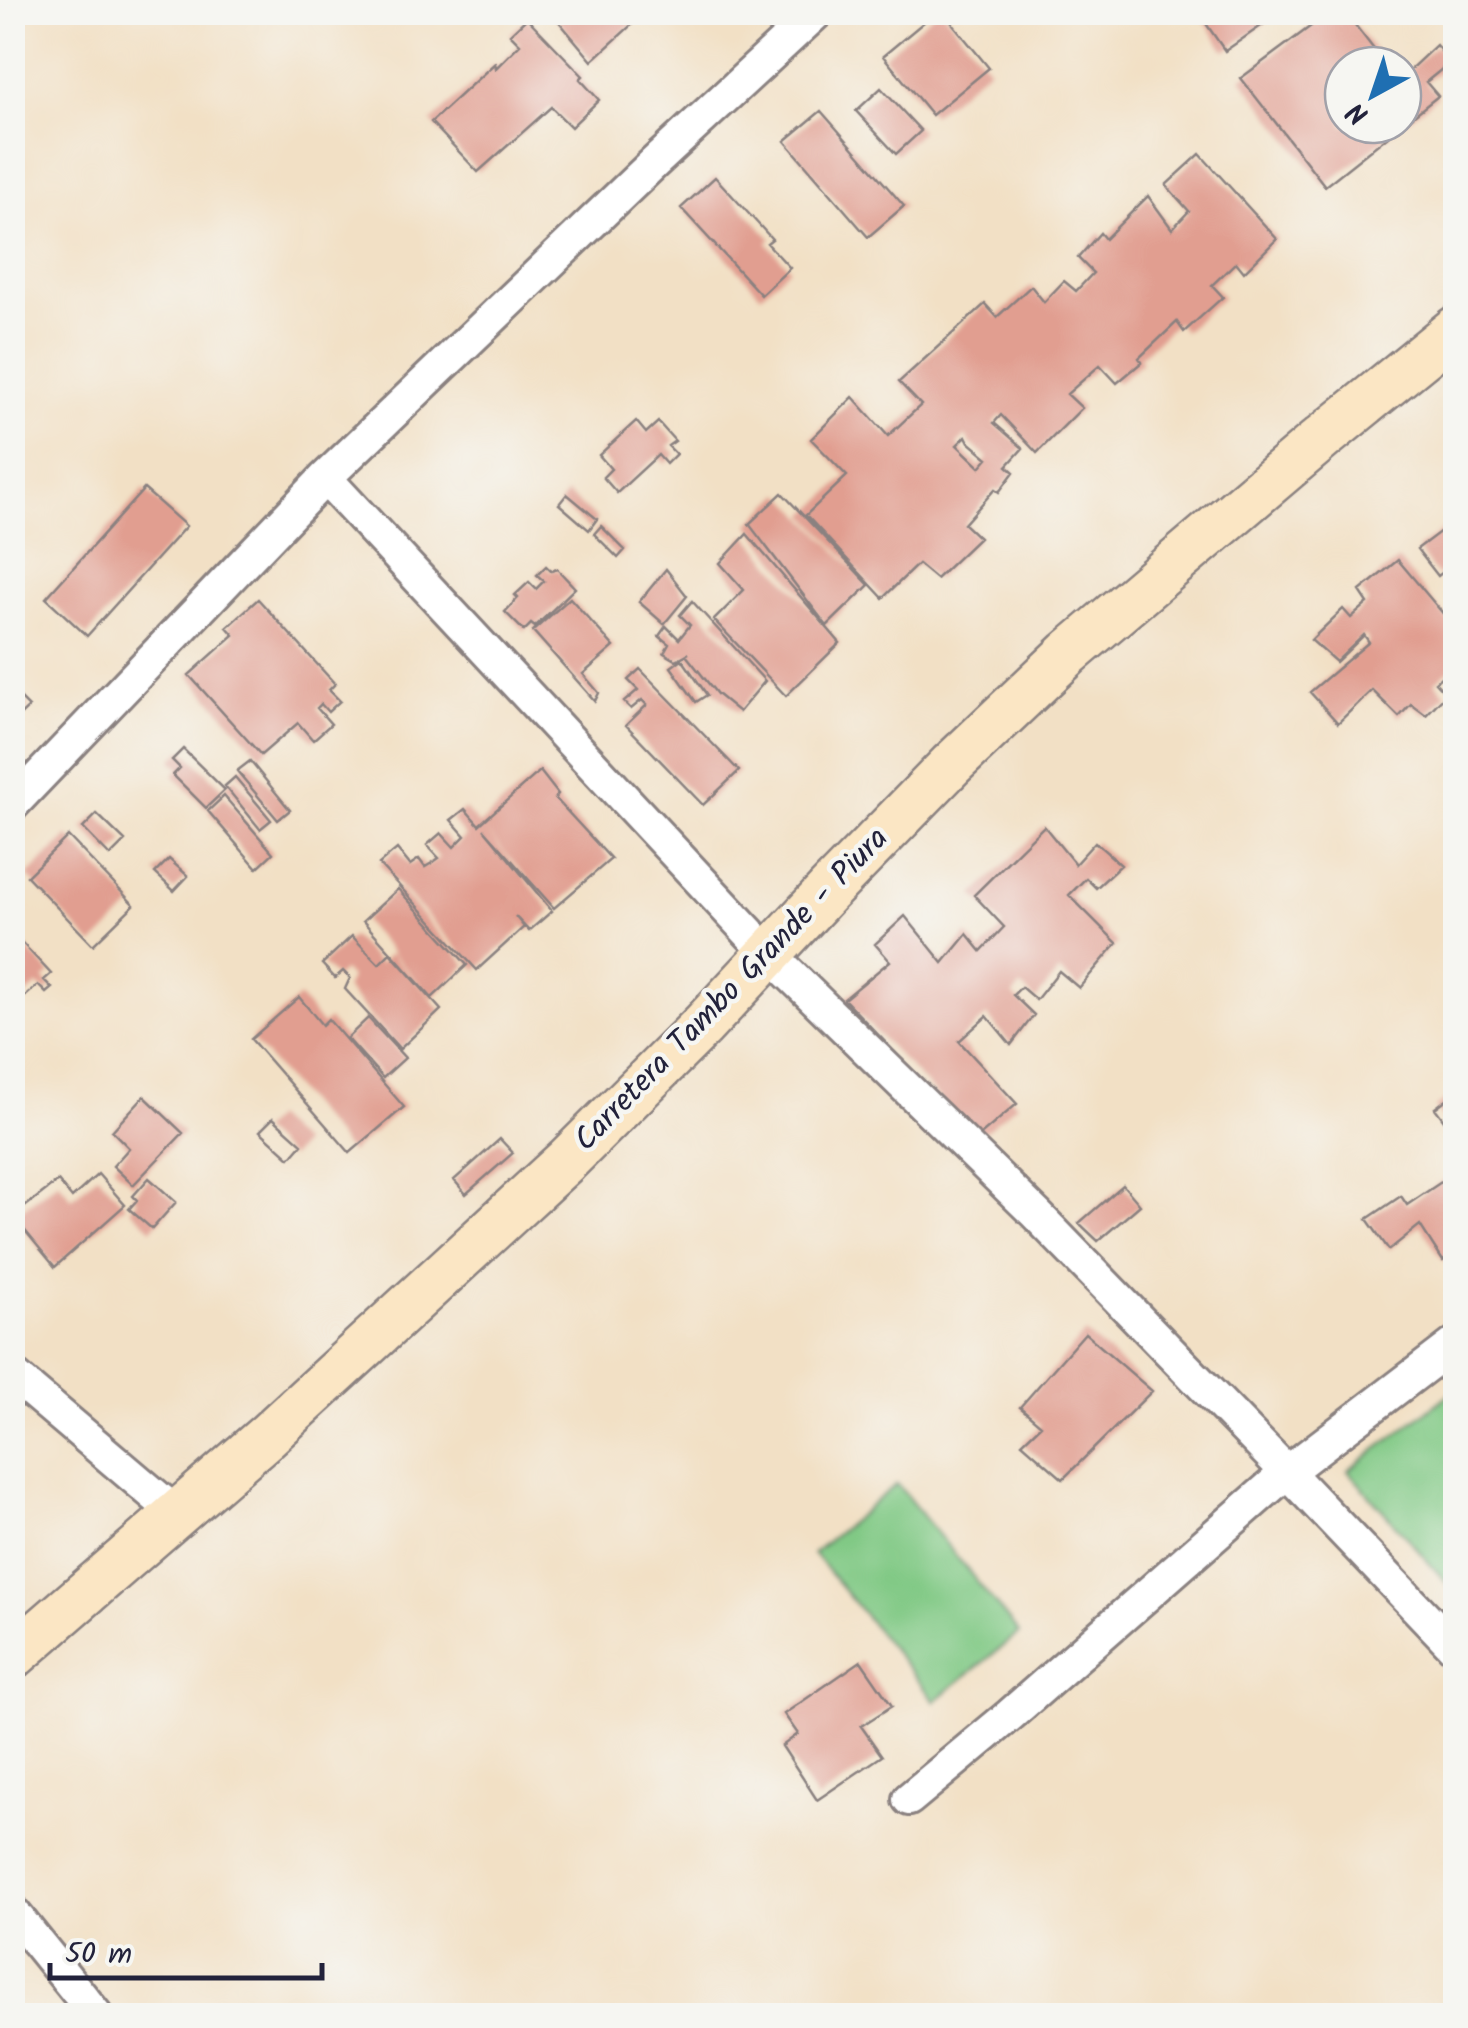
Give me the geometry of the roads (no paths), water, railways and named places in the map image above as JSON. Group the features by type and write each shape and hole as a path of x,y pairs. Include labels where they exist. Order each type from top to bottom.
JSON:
{"main road":[{"name":"Carretera Tambo Grande - Piura","path":"12,1657 268,1435 566,1160 702,1026 951,766 1068,654 1456,329"}],"street":[{"path":"12,805 324,478 817,12"},
{"path":"324,478 770,954 1036,1214 1456,1648"},
{"path":"909,1799 1287,1472 1456,1343"},
{"path":"12,1374 177,1514"},
{"path":"12,1911 96,2016"}]}
